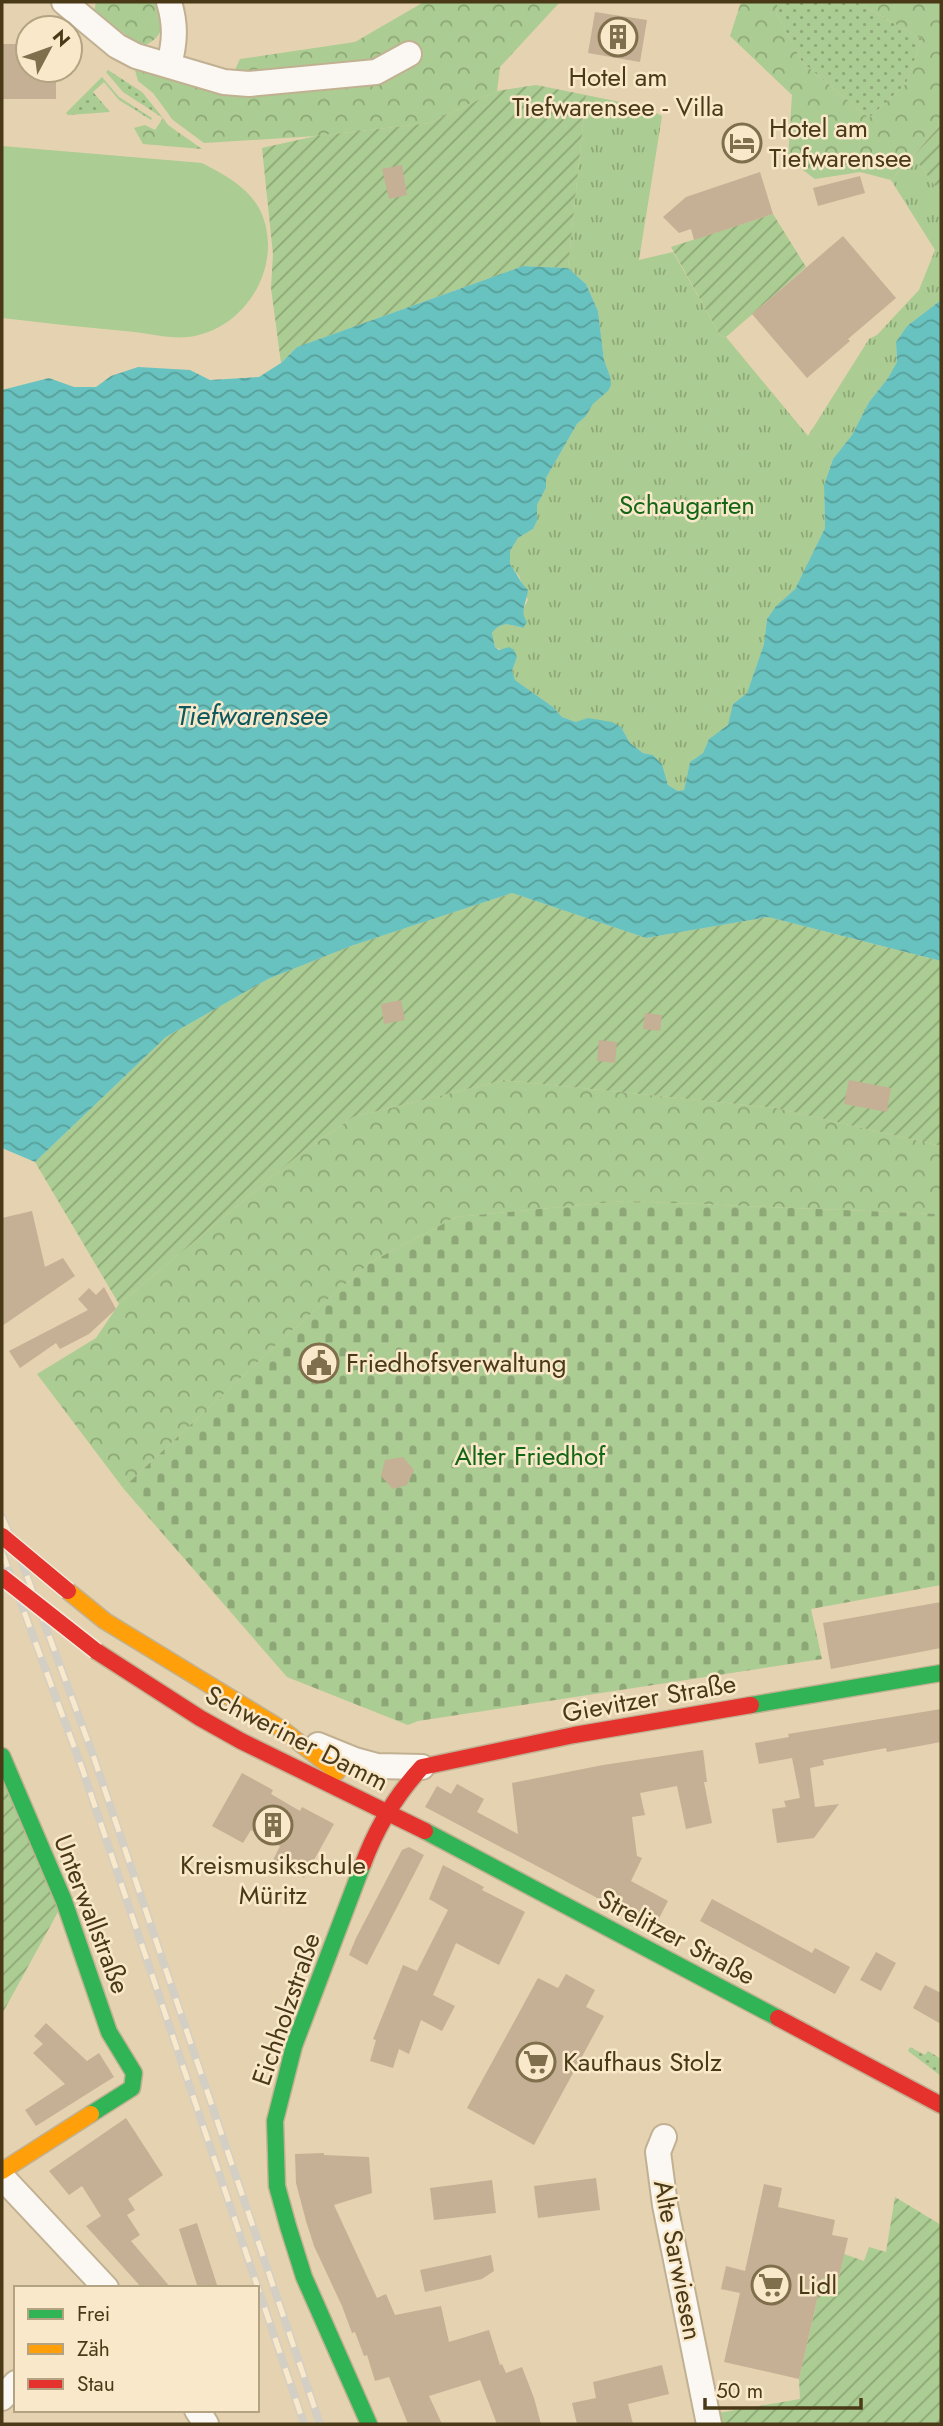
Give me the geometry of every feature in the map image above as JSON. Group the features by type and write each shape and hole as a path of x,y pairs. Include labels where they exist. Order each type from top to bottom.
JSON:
{"main road":[{"name":"Schweriner Damm","path":"2,1536 105,1620 283,1730 389,1813"},
{"name":"Schweriner Damm","path":"2,1577 20,1594 96,1651 200,1718 241,1741 389,1813"},
{"name":"Gievitzer Straße","path":"422,1767 574,1735 941,1673"},
{"name":"Unterwallstraße","path":"2,1756 64,1901 109,2032 134,2073 132,2088 2,2171"},
{"path":"389,1813 405,1785 422,1767"},
{"name":"Strelitzer Straße","path":"389,1813 456,1846 941,2105"},
{"name":"Eichholzstraße","path":"369,2424 304,2277 288,2226 277,2186 275,2121 294,2046 369,1849 389,1813"}],"street":[{"path":"169,2 176,31 169,65"},
{"path":"66,3 117,46 149,62 169,65 224,82 249,84 376,72 409,54"},
{"path":"283,1730 355,1760 377,1766 422,1767"},
{"name":"Alte Sarwiesen","path":"664,2137 658,2152 665,2205 709,2424"},
{"path":"2,2177 103,2286"},
{"path":"2,2398 14,2385"}],"green space":[{"path":"96,2 164,2 160,32 146,45 136,42 94,12"},
{"path":"424,2 560,2 500,67 497,91 430,123 316,136 204,143 173,120 153,93 138,81 135,70 137,66 226,90 240,59 355,42"},
{"path":"741,2 778,2 776,12 802,62 869,118 906,84 922,39 856,2 941,2 941,124 891,180 860,172 815,179 788,159 792,95 730,36"},
{"path":"778,2 856,2 922,39 906,84 869,118 802,62 776,12"},
{"path":"108,70 142,92 163,118 123,92 106,72"},
{"path":"102,77 119,97 152,118 151,120 119,100 104,82 93,92 110,112 68,115 66,113"},
{"path":"536,85 586,95 568,268 523,266 297,347 281,363 271,288 273,254 262,148 316,136 430,123 497,91"},
{"name":"Schaugarten","path":"586,95 644,107 662,116 639,260 673,252 720,335 726,337 808,436 869,339 877,335 919,290 935,250 891,180 913,156 941,194 941,300 907,326 896,342 897,362 869,402 852,435 833,459 824,485 825,528 795,589 776,606 767,619 764,644 747,693 733,704 729,725 709,739 703,753 690,762 684,790 678,791 668,785 662,764 653,755 643,753 630,743 621,727 576,722 562,717 553,707 515,680 512,671 517,657 495,647 492,633 505,624 522,628 523,609 528,600 519,576 510,564 510,551 518,538 533,529 537,521 537,505 546,488 546,478 577,424 608,391 610,376 604,360 598,311 586,284 568,268"},
{"path":"163,118 168,125 202,149 143,144 134,128 145,125 155,130"},
{"path":"941,124 941,194 913,156"},
{"path":"2,146 202,163 228,177 249,194 262,215 266,229 266,262 255,293 233,318 219,327 188,337 2,318"},
{"path":"773,214 806,267 726,337 720,335 671,247"},
{"path":"512,893 646,938 768,917 941,961 941,1146 776,1108 504,1080 353,1117 300,1154 119,1304 35,1162 166,1037 268,979 351,946"},
{"path":"504,1080 776,1108 941,1146 941,1214 624,1201 456,1217 371,1262 289,1333 123,1488 37,1374 96,1338 119,1304 300,1154 353,1117"},
{"name":"Alter Friedhof","path":"624,1201 941,1214 941,1585 811,1609 822,1659 418,1721 408,1725 287,1677 123,1488 289,1333 371,1262 456,1217"},
{"path":"2,1778 64,1901 2,2014"},
{"path":"910,2047 925,2055 928,2051 941,2059 941,2076 908,2051"},
{"path":"895,2197 941,2225 941,2424 721,2424 718,2413 800,2399 799,2379 822,2278 838,2281 844,2254 864,2261 869,2247 886,2252"}],"water":[{"name":"Tiefwarensee","path":"523,266 568,268 586,284 598,311 604,360 611,385 577,424 546,478 546,488 537,505 537,521 533,529 518,538 510,551 510,564 528,590 524,610 527,622 523,628 506,624 495,629 492,633 495,647 499,650 509,647 514,650 517,657 512,671 515,680 553,707 562,717 576,722 588,718 612,722 621,727 630,743 643,753 653,755 662,764 668,785 678,791 684,790 690,762 703,753 709,739 728,725 733,704 747,693 764,644 767,619 776,606 795,589 825,528 824,485 833,459 852,435 869,402 897,362 896,342 907,326 941,300 941,961 768,917 646,938 512,893 351,946 268,979 166,1037 35,1162 2,1148 2,390 49,378 74,387 96,387 111,376 138,367 190,370 210,380 259,377 281,363 297,347"}],"building":[{"name":"Hotel am Tiefwarensee - Villa","path":"595,12 647,20 640,62 588,53"},
{"path":"2,44 14,44 14,84 56,84 56,99 2,99"},
{"path":"402,165 407,195 389,199 382,169"},
{"path":"760,172 773,214 694,240 691,229 679,233 663,217 686,197"},
{"path":"860,176 865,193 818,206 813,188"},
{"path":"843,236 896,298 807,378 752,314"},
{"path":"401,1000 405,1020 384,1024 381,1004"},
{"path":"645,1013 662,1015 660,1031 643,1029"},
{"path":"599,1040 617,1042 615,1063 597,1061"},
{"path":"849,1080 891,1088 887,1112 844,1104"},
{"path":"32,1211 45,1267 63,1258 75,1276 2,1326 2,1218"},
{"path":"104,1287 116,1309 89,1334 60,1349 56,1343 20,1368 9,1351 88,1310 78,1299 89,1288 96,1295"},
{"name":"Friedhofsverwaltung","path":"325,1343 341,1361 314,1384 298,1366"},
{"path":"403,1457 414,1470 407,1485 393,1489 381,1476 385,1460"},
{"path":"941,1602 941,1648 831,1669 823,1623"},
{"path":"941,1709 941,1742 887,1752 886,1748 823,1760 824,1765 810,1768 815,1807 839,1804 814,1838 777,1843 772,1809 786,1807 784,1801 800,1798 792,1758 759,1764 755,1743 789,1737 788,1734"},
{"path":"703,1750 707,1782 704,1782 712,1823 686,1829 677,1786 640,1793 645,1815 632,1817 637,1856 642,1858 631,1881 668,1901 654,1928 425,1807 437,1786 451,1794 457,1784 484,1799 477,1812 518,1834 512,1783 603,1765"},
{"name":"Kreismusikschule Müritz","path":"242,1773 273,1790 271,1794 300,1811 302,1807 334,1824 304,1878 273,1860 280,1846 251,1830 243,1843 212,1826"},
{"path":"409,1847 424,1855 367,1965 349,1955 402,1850"},
{"path":"443,1865 484,1887 482,1890 525,1912 499,1965 456,1943 433,1995 455,2006 442,2031 421,2020 409,2054 399,2049 393,2068 370,2061 376,2040 373,2039 403,1965 417,1971 448,1910 429,1899"},
{"path":"712,1899 812,1953 815,1948 850,1967 835,1994 700,1921"},
{"path":"876,1952 896,1963 881,1991 860,1980"},
{"name":"Kaufhaus Stolz","path":"566,1974 595,1990 586,2007 604,2016 534,2145 467,2108 538,1978 558,1988"},
{"path":"925,1985 941,1993 941,2024 913,2008"},
{"path":"46,2023 87,2061 99,2053 114,2077 36,2126 25,2110 65,2084 33,2053 43,2044 34,2036"},
{"path":"126,2118 163,2175 128,2199 135,2210 127,2215 140,2235 131,2241 169,2286 140,2286 86,2226 101,2216 82,2186 69,2195 49,2171"},
{"path":"324,2153 369,2157 372,2193 334,2205 377,2298 386,2294 395,2315 441,2306 449,2342 489,2330 500,2365 502,2364 506,2373 522,2367 541,2424 497,2424 480,2380 429,2396 442,2424 408,2424 389,2377 375,2381 367,2355 364,2356 355,2332 352,2333 306,2221 296,2183 295,2154"},
{"path":"596,2178 600,2210 538,2218 534,2186"},
{"path":"492,2180 496,2213 434,2220 430,2188"},
{"name":"Lidl","path":"764,2184 782,2188 778,2207 835,2220 832,2235 848,2238 838,2281 822,2278 799,2379 724,2362 740,2293 721,2289 726,2266 745,2271"},
{"path":"197,2223 217,2286 197,2286 179,2229"},
{"path":"491,2255 494,2271 482,2279 425,2292 420,2270"},
{"path":"662,2365 669,2394 628,2404 633,2424 577,2424 572,2403 596,2398 593,2382"}],"railway":[{"path":"2,1517 21,1560 93,1755 320,2424"},
{"path":"2,1552 82,1768 257,2286"},
{"path":"259,2291 304,2424"}],"traffic: fast":[{"path":"751,1705 941,1673"},
{"path":"2,1756 64,1901 109,2032 134,2073 132,2088 91,2114"},
{"path":"425,1831 778,2018"},
{"path":"363,1864 294,2046 275,2121 277,2186 288,2226 304,2277 369,2424"}],"traffic: slow":[{"path":"68,1591 105,1621 283,1730 337,1772"},
{"path":"2,2171 91,2114"}],"traffic: jam":[{"path":"2,1536 68,1591"},
{"path":"2,1577 96,1651"},
{"path":"96,1651 241,1741 425,1831"},
{"path":"363,1864 388,1812 422,1767 574,1735 751,1705"},
{"path":"778,2018 941,2105"}],"place":[{"name":"Hotel am Tiefwarensee - Villa","path":"618,37"},
{"name":"Hotel am Tiefwarensee","path":"742,143"},
{"name":"Friedhofsverwaltung","path":"319,1363"},
{"name":"Kreismusikschule Müritz","path":"273,1825"},
{"name":"Kaufhaus Stolz","path":"536,2062"},
{"name":"Lidl","path":"771,2285"}]}
